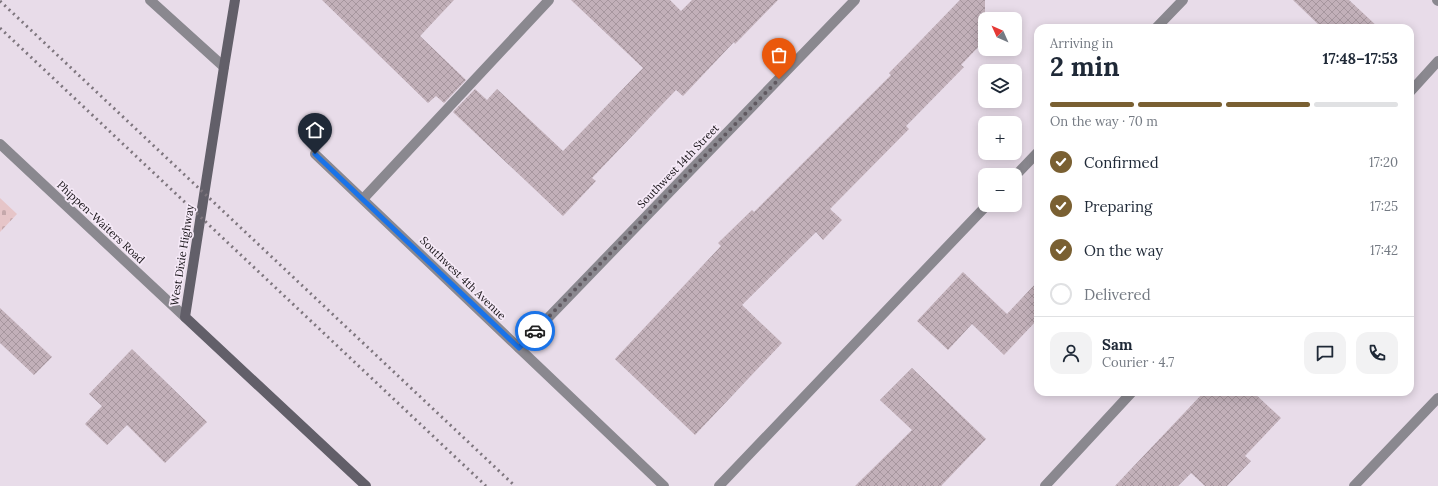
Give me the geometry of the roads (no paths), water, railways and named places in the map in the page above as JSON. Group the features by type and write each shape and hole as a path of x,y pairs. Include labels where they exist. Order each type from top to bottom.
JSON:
{"main road":[{"name":"West Dixie Highway","path":"235,0 185,317 366,486"}],"street":[{"path":"150,0 224,67"},
{"path":"362,199 549,0"},
{"name":"Southwest 14th Street","path":"519,348 855,0"},
{"path":"1160,24 1183,0"},
{"path":"1414,88 1438,62"},
{"name":"Phippen-Waiters Road","path":"0,144 185,317"},
{"name":"Southwest 4th Avenue","path":"315,154 664,486"},
{"path":"1022,169 1034,156"},
{"path":"719,486 980,212"},
{"path":"1045,486 1128,396"},
{"path":"1354,486 1438,398"}],"railway":[{"path":"0,1 515,486"},
{"path":"0,28 486,486"}]}
